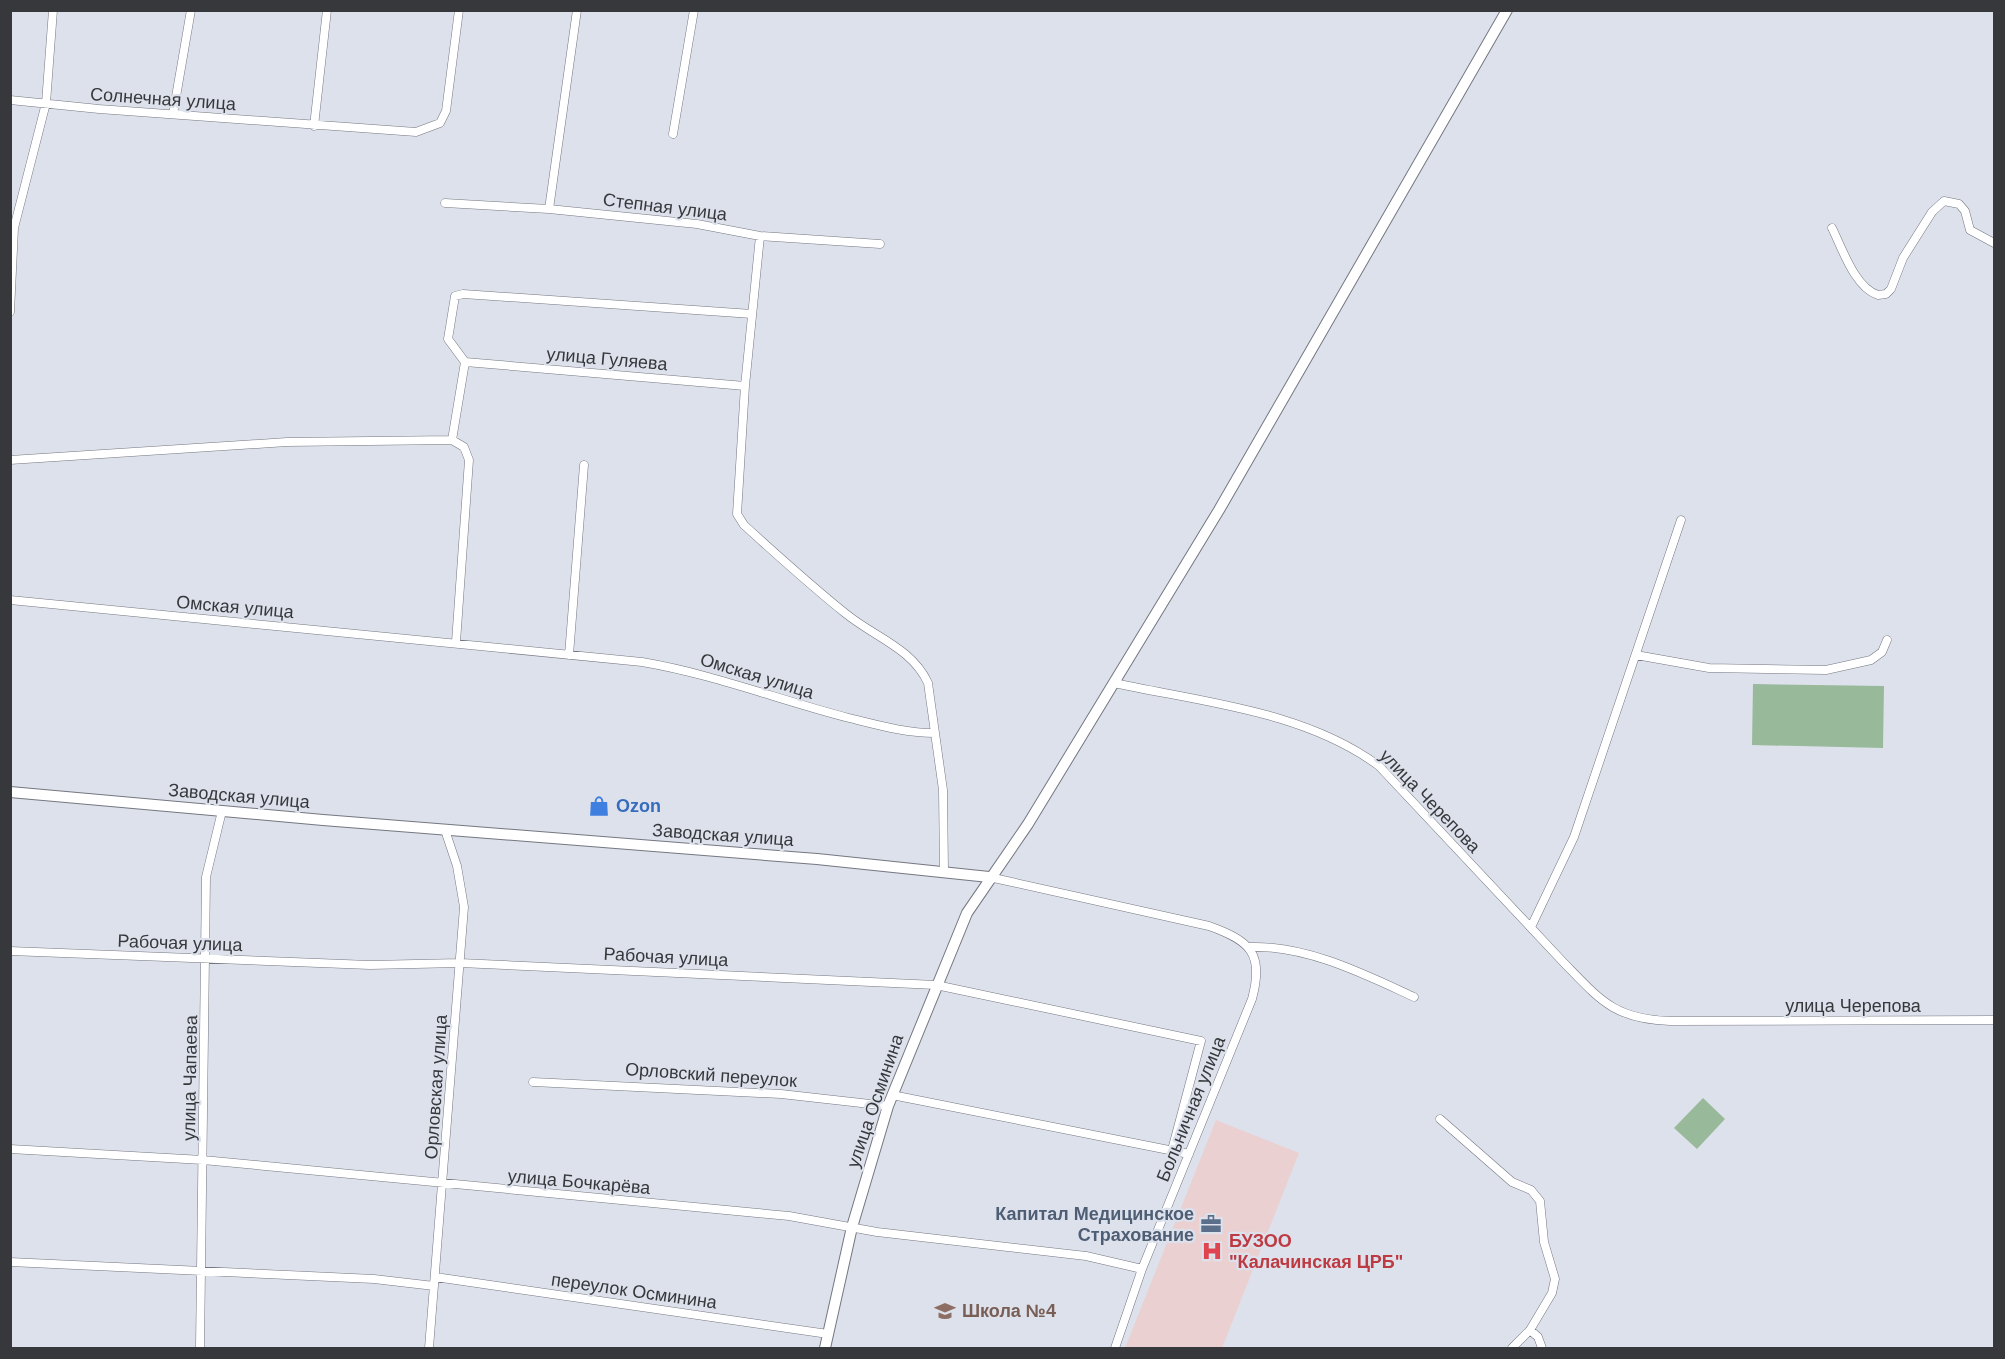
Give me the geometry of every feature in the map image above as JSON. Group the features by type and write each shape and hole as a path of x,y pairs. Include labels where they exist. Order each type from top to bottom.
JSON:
{"street":[{"path":"10,312 14,228 46,104 53,10"},
{"path":"173,114 192,10"},
{"path":"314,126 327,10"},
{"name":"Солнечная улица","path":"10,100 314,126 416,132 440,123 446,111 459,10"},
{"path":"549,209 577,10"},
{"path":"674,134 694,10"},
{"name":"улица Осминина","path":"825,1348 852,1227 888,1106 967,913 989,877 1028,824 1219,510 1507,10"},
{"path":"1832,228 1857,275 1866,288 1878,295 1891,289 1903,258 1932,212 1944,201 1959,204 1965,211 1970,230 1995,243"},
{"name":"Степная улица","path":"445,203 549,209 697,224 760,236 880,244"},
{"path":"760,236 745,386 737,514 744,525 846,614 874,635 896,646 921,667 928,683 943,789 944,870"},
{"path":"453,440 465,362 448,339 452,302 455,296 463,294 752,314"},
{"name":"улица Гуляева","path":"465,362 745,386"},
{"path":"10,460 287,442 453,440 464,447 469,460 456,642"},
{"path":"569,655 584,465"},
{"path":"1531,927 1574,837 1681,520"},
{"name":"Омская улица","path":"10,600 456,642 680,668 717,677 788,702 900,731 935,733"},
{"path":"1636,655 1709,668 1826,670 1871,660 1881,652 1887,640"},
{"name":"улица Черепова","path":"1114,682 1291,721 1353,747 1379,766 1594,994 1620,1013 1635,1018 1681,1021 1995,1020"},
{"name":"Заводская улица","path":"10,792 944,870 989,877 1209,926 1242,939 1250,947 1283,949 1329,962 1414,997"},
{"name":"улица Чапаева","path":"200,1348 207,959 206,877 222,811"},
{"name":"Орловская улица","path":"429,1348 444,1184 464,907 457,867 445,830"},
{"name":"Больничная улица","path":"1115,1348 1142,1269 1252,999 1257,980 1257,963 1250,947"},
{"name":"Рабочая улица","path":"10,951 370,965 460,963 936,985 1201,1041 1172,1150"},
{"name":"Орловский переулок","path":"533,1082 781,1094 888,1106"},
{"path":"892,1095 1189,1154"},
{"path":"1440,1119 1507,1177 1531,1190 1540,1201 1544,1242 1555,1279 1552,1293 1530,1330 1512,1348"},
{"name":"улица Бочкарёва","path":"10,1149 203,1160 789,1216 852,1227 1086,1256 1142,1269"},
{"path":"10,1262 374,1279 434,1286"},
{"name":"переулок Осминина","path":"435,1277 828,1334"},
{"path":"1530,1330 1538,1337 1542,1348"}],"shaded area":[{"name":"БУЗОО \"Калачинская ЦРБ\"","path":"1216,1120 1299,1153 1222,1348 1125,1348"}],"green space":[{"path":"1753,684 1884,686 1883,748 1752,745"},
{"path":"1703,1098 1725,1119 1697,1149 1674,1128"}],"place":[{"name":"Ozon","path":"599,806"},
{"name":"Капитал Медицинское Страхование","path":"1211,1224"},
{"name":"БУЗОО \"Калачинская ЦРБ\"","path":"1212,1251"},
{"name":"Школа №4","path":"945,1311"}]}
